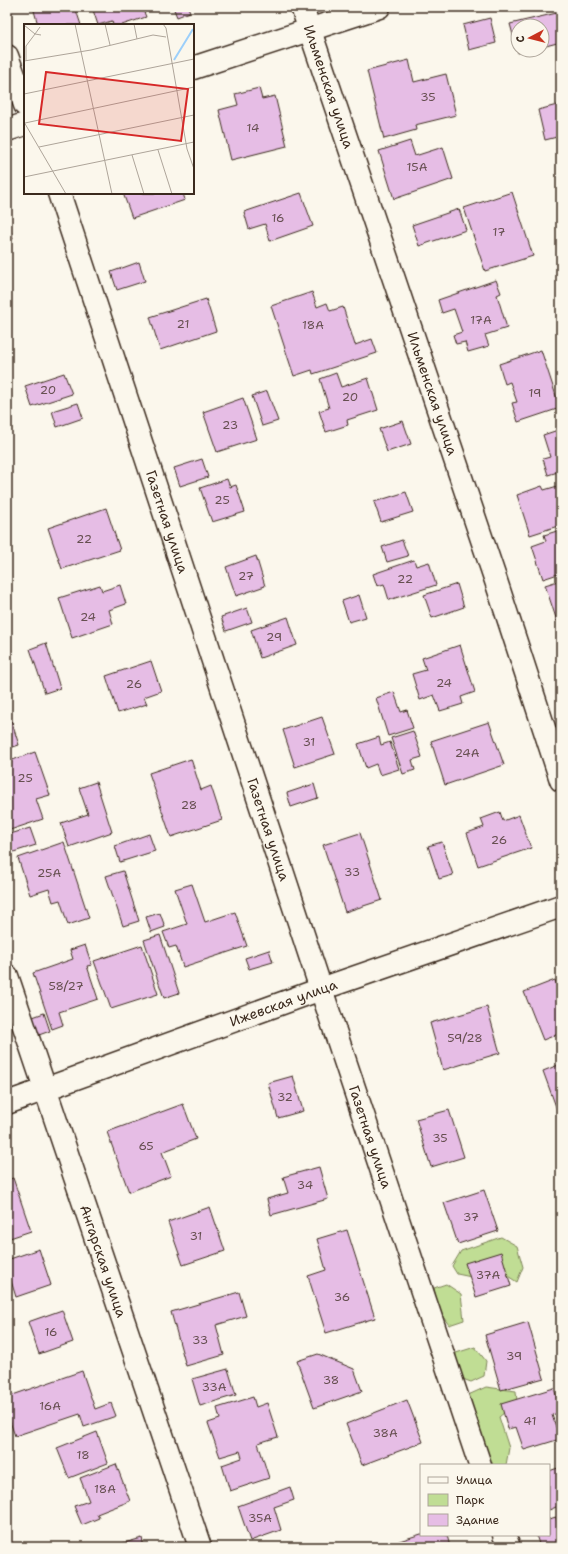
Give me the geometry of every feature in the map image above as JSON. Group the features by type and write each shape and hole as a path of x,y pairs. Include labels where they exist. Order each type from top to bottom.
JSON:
{"street":[{"name":"Ильменская улица","path":"302,7 496,581 561,780"},
{"path":"194,68 380,7"},
{"path":"7,56 24,102"},
{"path":"7,130 24,124"},
{"name":"Газетная улица","path":"59,194 321,989 480,1464"},
{"name":"Ижевская улица","path":"7,1103 321,989 561,906"},
{"name":"Ангарская улица","path":"7,976 200,1547"},
{"path":"504,1536 509,1547"}],"green space":[{"path":"501,1237 517,1246 523,1267 517,1282 503,1273 476,1278 457,1274 452,1266 461,1251"},
{"path":"446,1284 461,1294 464,1320 449,1325 438,1310 434,1288"},
{"path":"475,1347 486,1361 484,1376 471,1382 460,1378 455,1366 456,1353"},
{"path":"486,1387 516,1391 517,1402 499,1417 509,1448 506,1464 492,1464 478,1446 466,1396"}],"building":[{"path":"33,7 75,7 81,24 38,24"},
{"path":"92,7 142,7 146,17 125,24 113,24 112,21 98,24"},
{"path":"173,7 188,7 190,12 177,17"},
{"path":"561,12 561,42 550,45 550,18 536,18"},
{"path":"490,18 496,43 469,50 463,25"},
{"path":"409,60 414,82 446,74 456,115 415,125 416,130 384,139 367,71"},
{"path":"259,88 262,99 275,96 287,146 231,160 219,110 238,105 235,94"},
{"path":"561,104 561,136 545,140 538,110"},
{"path":"410,141 415,156 443,147 453,179 394,199 379,151"},
{"path":"512,192 533,256 485,271 464,208"},
{"path":"301,193 313,226 270,241 265,224 249,229 244,212"},
{"path":"123,194 183,194 185,200 132,218"},
{"path":"459,209 466,230 419,246 412,225"},
{"path":"7,220 13,239 7,241"},
{"path":"139,262 145,281 117,290 111,272"},
{"path":"496,280 501,293 497,295 507,328 485,335 489,346 468,352 465,342 456,344 453,335 462,332 454,309 442,313 438,300"},
{"path":"312,292 317,307 327,303 330,311 343,307 355,345 372,339 377,353 313,374 312,370 294,376 271,306"},
{"path":"206,299 216,331 160,350 150,317"},
{"path":"541,350 560,408 518,422 512,403 517,402 510,382 505,384 499,364"},
{"path":"64,373 72,394 32,407 25,386"},
{"path":"336,373 341,387 368,378 378,410 347,420 348,425 326,432 319,411 329,408 320,379"},
{"path":"267,391 278,421 262,426 252,396"},
{"path":"243,398 257,439 217,452 203,412"},
{"path":"78,403 83,418 57,427 52,411"},
{"path":"403,421 411,444 387,452 379,429"},
{"path":"561,429 561,471 548,475 543,459 550,457 543,435"},
{"path":"202,459 208,477 180,486 174,468"},
{"path":"227,479 230,487 236,485 245,512 212,522 200,488"},
{"path":"561,485 561,525 530,535 517,495 542,486 544,490"},
{"path":"406,492 413,512 381,522 374,502"},
{"path":"106,508 120,550 62,569 48,528"},
{"path":"557,531 559,537 561,536 561,573 543,579 532,546 546,541 544,535"},
{"path":"402,540 408,556 387,562 382,547"},
{"path":"256,556 265,586 236,596 226,567"},
{"path":"414,560 416,566 429,562 436,585 389,600 384,584 377,586 373,574"},
{"path":"561,580 561,620 557,621 545,585"},
{"path":"457,584 464,607 432,618 424,595"},
{"path":"100,585 102,591 120,585 126,604 109,610 113,624 72,638 59,598"},
{"path":"359,595 366,617 349,622 342,601"},
{"path":"247,608 252,622 226,631 221,617"},
{"path":"288,617 297,645 260,658 251,630"},
{"path":"46,643 60,688 45,693 30,649"},
{"path":"460,645 475,692 461,697 463,704 440,711 434,695 420,700 412,674 426,670 422,658"},
{"path":"151,661 161,691 144,697 147,704 118,713 106,676"},
{"path":"394,692 401,712 407,710 413,728 388,736 376,698"},
{"path":"322,717 335,754 295,767 283,730"},
{"path":"11,720 19,745 7,749 7,721"},
{"path":"489,722 504,765 445,785 431,741"},
{"path":"413,731 422,757 412,760 415,770 403,774 391,738"},
{"path":"379,737 381,745 390,742 399,769 380,775 376,764 366,768 358,744"},
{"path":"35,752 50,795 36,799 43,819 7,831 7,762"},
{"path":"191,759 201,790 211,786 222,820 171,837 149,773"},
{"path":"96,782 112,832 69,847 61,823 88,814 79,788"},
{"path":"314,784 318,798 291,807 287,793"},
{"path":"500,812 503,821 519,815 531,848 478,866 467,833 484,827 481,819"},
{"path":"30,828 36,845 7,854 7,835"},
{"path":"360,833 382,900 345,912 323,845"},
{"path":"149,834 155,851 120,862 115,846"},
{"path":"64,842 89,918 68,925 60,900 53,902 49,889 30,895 18,858"},
{"path":"442,842 453,875 439,879 428,846"},
{"path":"123,871 139,921 123,926 106,876"},
{"path":"192,884 205,922 235,912 247,946 183,967 176,946 169,948 163,932 187,924 175,889"},
{"path":"160,913 165,927 151,932 146,917"},
{"path":"160,935 179,993 164,998 144,940"},
{"path":"85,945 92,965 87,966 98,999 59,1012 63,1025 52,1029 33,973 73,959 70,950"},
{"path":"142,945 158,994 111,1009 94,961"},
{"path":"269,950 273,962 249,969 245,958"},
{"path":"555,980 561,993 561,1033 543,1040 524,992"},
{"path":"487,1007 500,1053 443,1070 430,1023"},
{"path":"44,1013 50,1031 36,1036 30,1018"},
{"path":"561,1064 561,1114 559,1115 543,1071"},
{"path":"293,1076 303,1111 278,1118 268,1083"},
{"path":"183,1104 196,1139 162,1152 171,1176 129,1192 107,1132"},
{"path":"449,1110 464,1157 431,1167 416,1119"},
{"path":"319,1167 328,1199 271,1215 267,1199 288,1193 283,1177"},
{"path":"13,1178 31,1231 7,1239 7,1180"},
{"path":"484,1190 498,1231 458,1244 444,1203"},
{"path":"210,1207 225,1251 183,1265 168,1222"},
{"path":"347,1230 375,1318 326,1333 308,1276 326,1270 317,1239"},
{"path":"39,1249 51,1285 16,1297 11,1281 7,1282 7,1260"},
{"path":"501,1252 511,1286 476,1297 465,1263"},
{"path":"239,1292 246,1316 216,1325 224,1355 186,1366 171,1312"},
{"path":"62,1310 73,1342 39,1354 28,1322"},
{"path":"528,1322 544,1378 501,1390 485,1335"},
{"path":"318,1354 354,1369 362,1391 314,1408 297,1361"},
{"path":"228,1369 236,1395 200,1406 192,1379"},
{"path":"82,1371 95,1409 111,1403 116,1416 84,1427 80,1414 15,1436 7,1413 7,1397"},
{"path":"554,1388 561,1412 552,1415 560,1439 524,1450 516,1427 508,1429 501,1404"},
{"path":"253,1397 256,1407 267,1403 278,1437 258,1443 269,1478 230,1491 222,1465 242,1458 240,1451 220,1457 208,1423 220,1419 217,1408"},
{"path":"407,1400 423,1442 362,1465 346,1424"},
{"path":"97,1432 108,1463 69,1478 57,1448"},
{"path":"116,1464 130,1501 97,1514 99,1518 82,1525 74,1506 89,1501 80,1478"},
{"path":"561,1467 561,1505 550,1510 550,1471"},
{"path":"290,1487 294,1500 274,1507 281,1530 250,1541 238,1506"},
{"path":"556,1517 561,1533 561,1547 540,1547 536,1536 550,1536 550,1519"},
{"path":"420,1534 420,1536 447,1536 450,1547 381,1547"},
{"path":"142,1538 144,1547 110,1547"}]}
